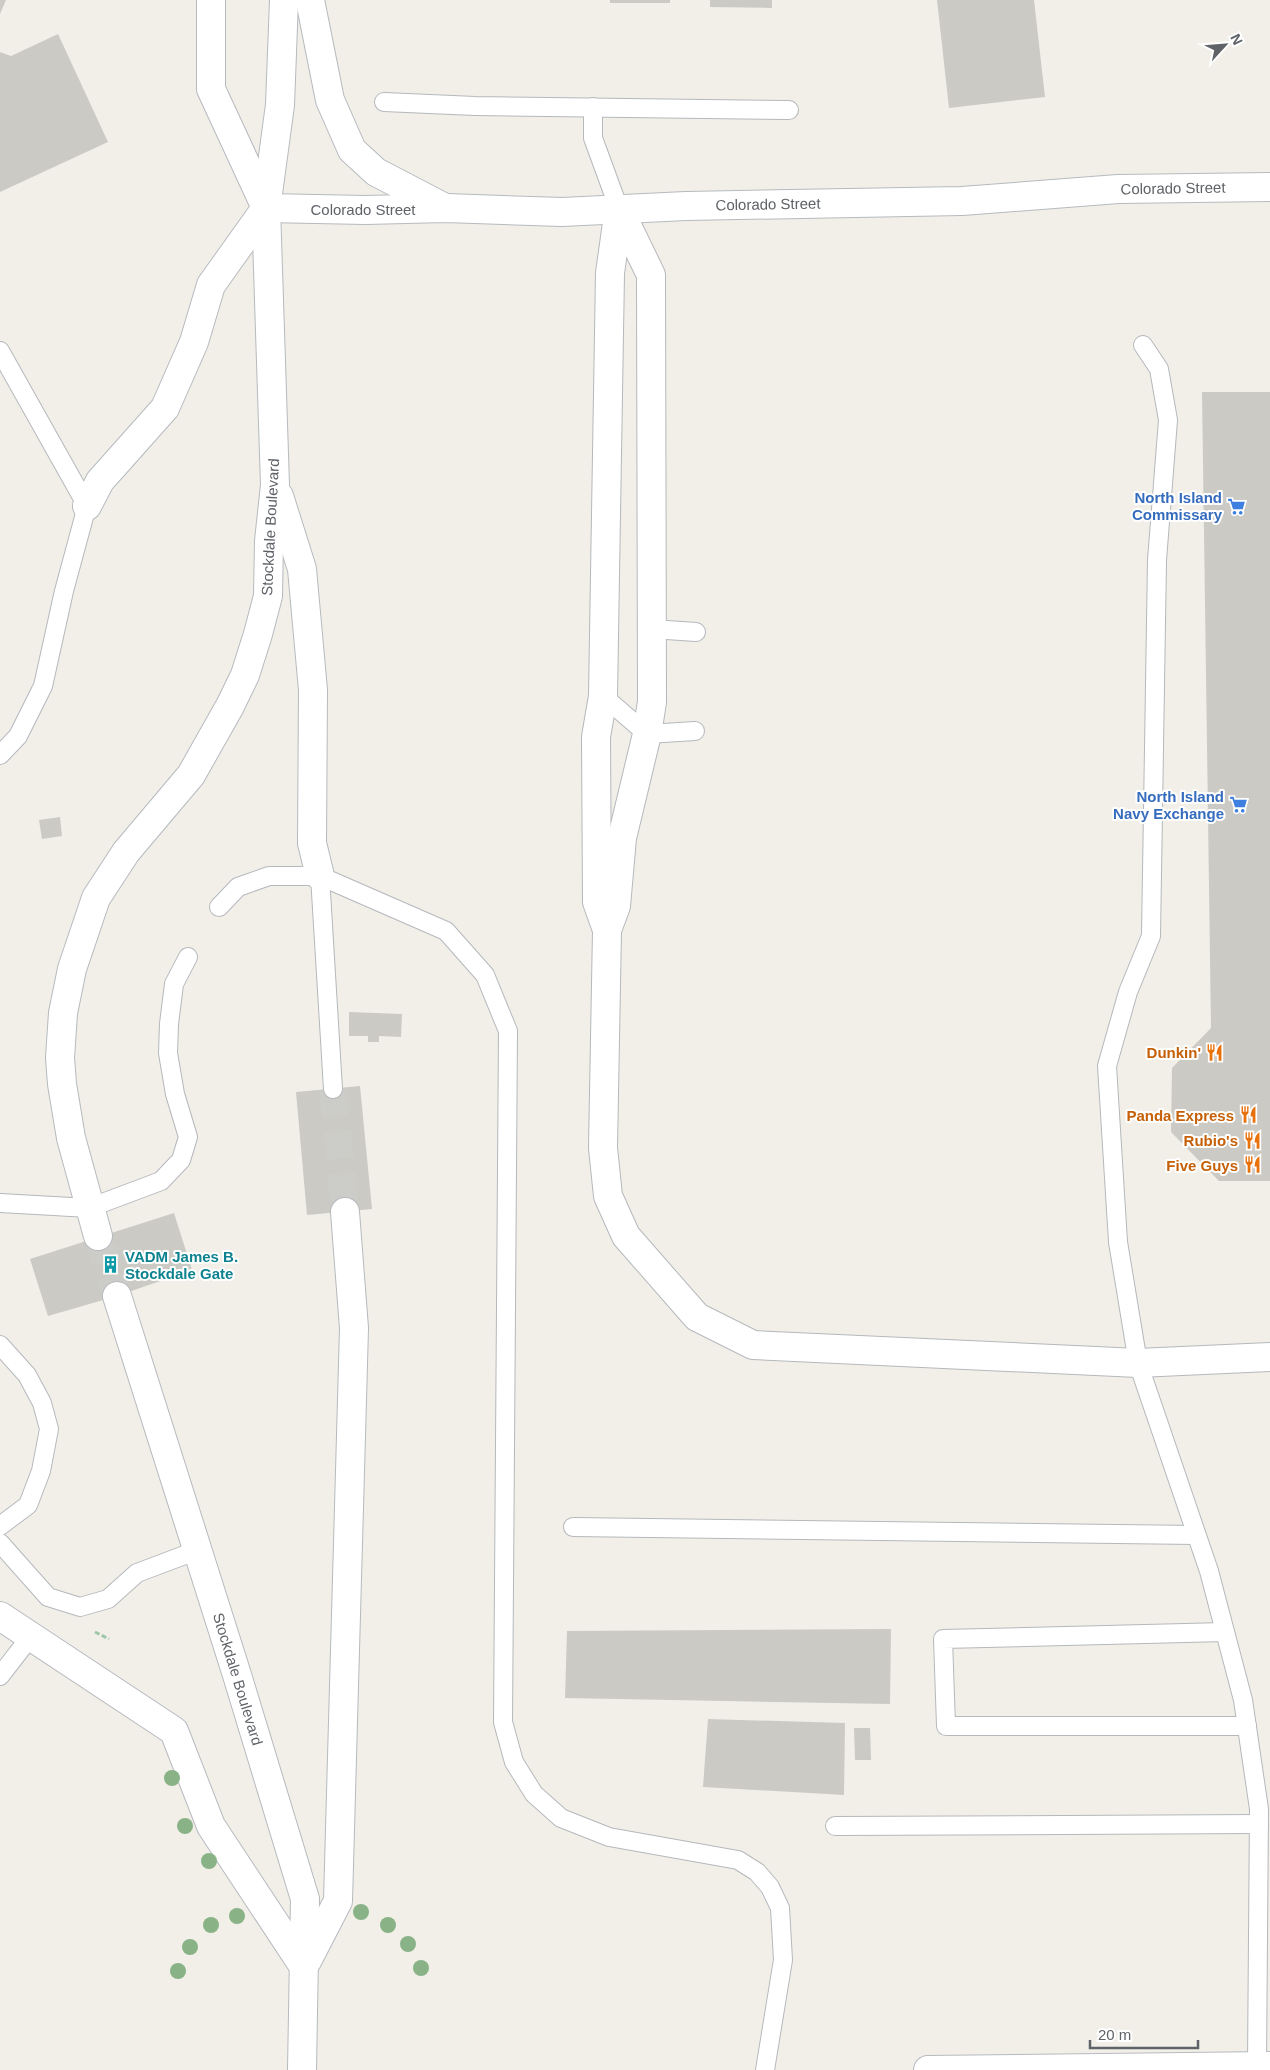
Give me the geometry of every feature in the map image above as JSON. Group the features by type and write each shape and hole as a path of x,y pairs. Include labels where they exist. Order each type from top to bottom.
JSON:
{"main road":[{"path":"87,506 100,481 165,408 194,342 211,284 266,208 211,89 211,0"},
{"name":"Stockdale Boulevard","path":"98,1236 89,1208 65,1108 60,1058 63,1012 72,969 96,898 126,852 190,775 230,706 245,675 268,596 275,485 266,208 280,105 284,0"},
{"path":"310,0 330,100 352,150 376,172 446,208"},
{"name":"Colorado Street","path":"266,208 365,210 446,208 562,212 962,201 1118,189 1270,187"},
{"path":"618,209 651,275 652,702 647,734 622,838 616,906 607,930 604,1148 608,1196 626,1236 698,1317 753,1345 1138,1364 1270,1357"},
{"path":"607,930 597,902 596,736 603,696 610,273 618,209"},
{"path":"275,485 302,569 313,690 312,843 320,876"},
{"path":"0,1616 174,1731 211,1826 304,1967 338,1900 354,1328 345,1212"},
{"name":"Stockdale Boulevard","path":"117,1296 198,1550 305,1899 302,2070"},
{"path":"928,2070 1261,2067"}],"lane":[{"path":"384,102 475,106 788,110"},
{"path":"593,107 593,138 618,209"},
{"path":"1144,345 1159,369 1168,420 1157,560 1151,936 1128,992 1107,1066 1118,1242 1138,1364 1209,1571 1243,1700 1262,1815 1261,2067"},
{"path":"0,351 87,506 42,686 18,736 2,752"},
{"path":"652,629 696,632"},
{"path":"603,696 647,734 695,732"},
{"path":"219,907 238,887 268,876 320,876 446,931 485,975 508,1030 503,1722 514,1762 534,1794 561,1818 608,1837 738,1860 757,1872 770,1887 780,1908 782,1960 765,2070"},
{"path":"320,876 333,1089"},
{"path":"0,1203 89,1208 161,1181 181,1160 188,1137 175,1094 168,1053 169,1024 174,984 188,957"},
{"path":"0,1345 27,1375 42,1403 49,1429 41,1471 28,1505 0,1526"},
{"path":"573,1527 1196,1535"},
{"path":"0,1543 48,1597 80,1607 108,1599 137,1573 198,1550"},
{"path":"1225,1632 943,1639 946,1726 1247,1726"},
{"path":"0,1676 31,1636"},
{"path":"835,1826 1262,1815"}],"building":[{"path":"0,0 6,0 0,14"},
{"path":"610,0 670,0 670,3 610,3"},
{"path":"710,0 772,0 772,8 710,7"},
{"path":"937,0 1034,0 1045,97 949,108"},
{"path":"58,34 108,142 0,192 0,52 11,56"},
{"name":"North Island Navy Exchange","path":"1202,392 1270,392 1270,1181 1219,1181 1171,1132 1172,1068 1211,1028"},
{"path":"60,817 62,836 42,839 39,820"},
{"path":"349,1012 402,1014 401,1037 379,1036 379,1042 368,1042 368,1036 349,1036"},
{"path":"360,1086 372,1209 307,1215 296,1092"},
{"name":"VADM James B. Stockdale Gate","path":"174,1213 192,1270 117,1296 48,1316 30,1259"},
{"path":"891,1629 890,1704 565,1698 567,1631"},
{"path":"708,1719 845,1723 844,1795 703,1787"},
{"path":"854,1728 870,1728 871,1760 855,1760"}],"tunnel":[{"path":"333,1089 345,1212"},
{"path":"98,1236 117,1296"}],"place":[{"name":"North Island Commissary","path":"1236,506"},
{"name":"North Island Navy Exchange","path":"1238,805"},
{"name":"Dunkin'","path":"1215,1052"},
{"name":"Panda Express","path":"1248,1115"},
{"name":"Rubio's","path":"1252,1140"},
{"name":"Five Guys","path":"1252,1165"},
{"name":"VADM James B. Stockdale Gate","path":"111,1265"}]}
